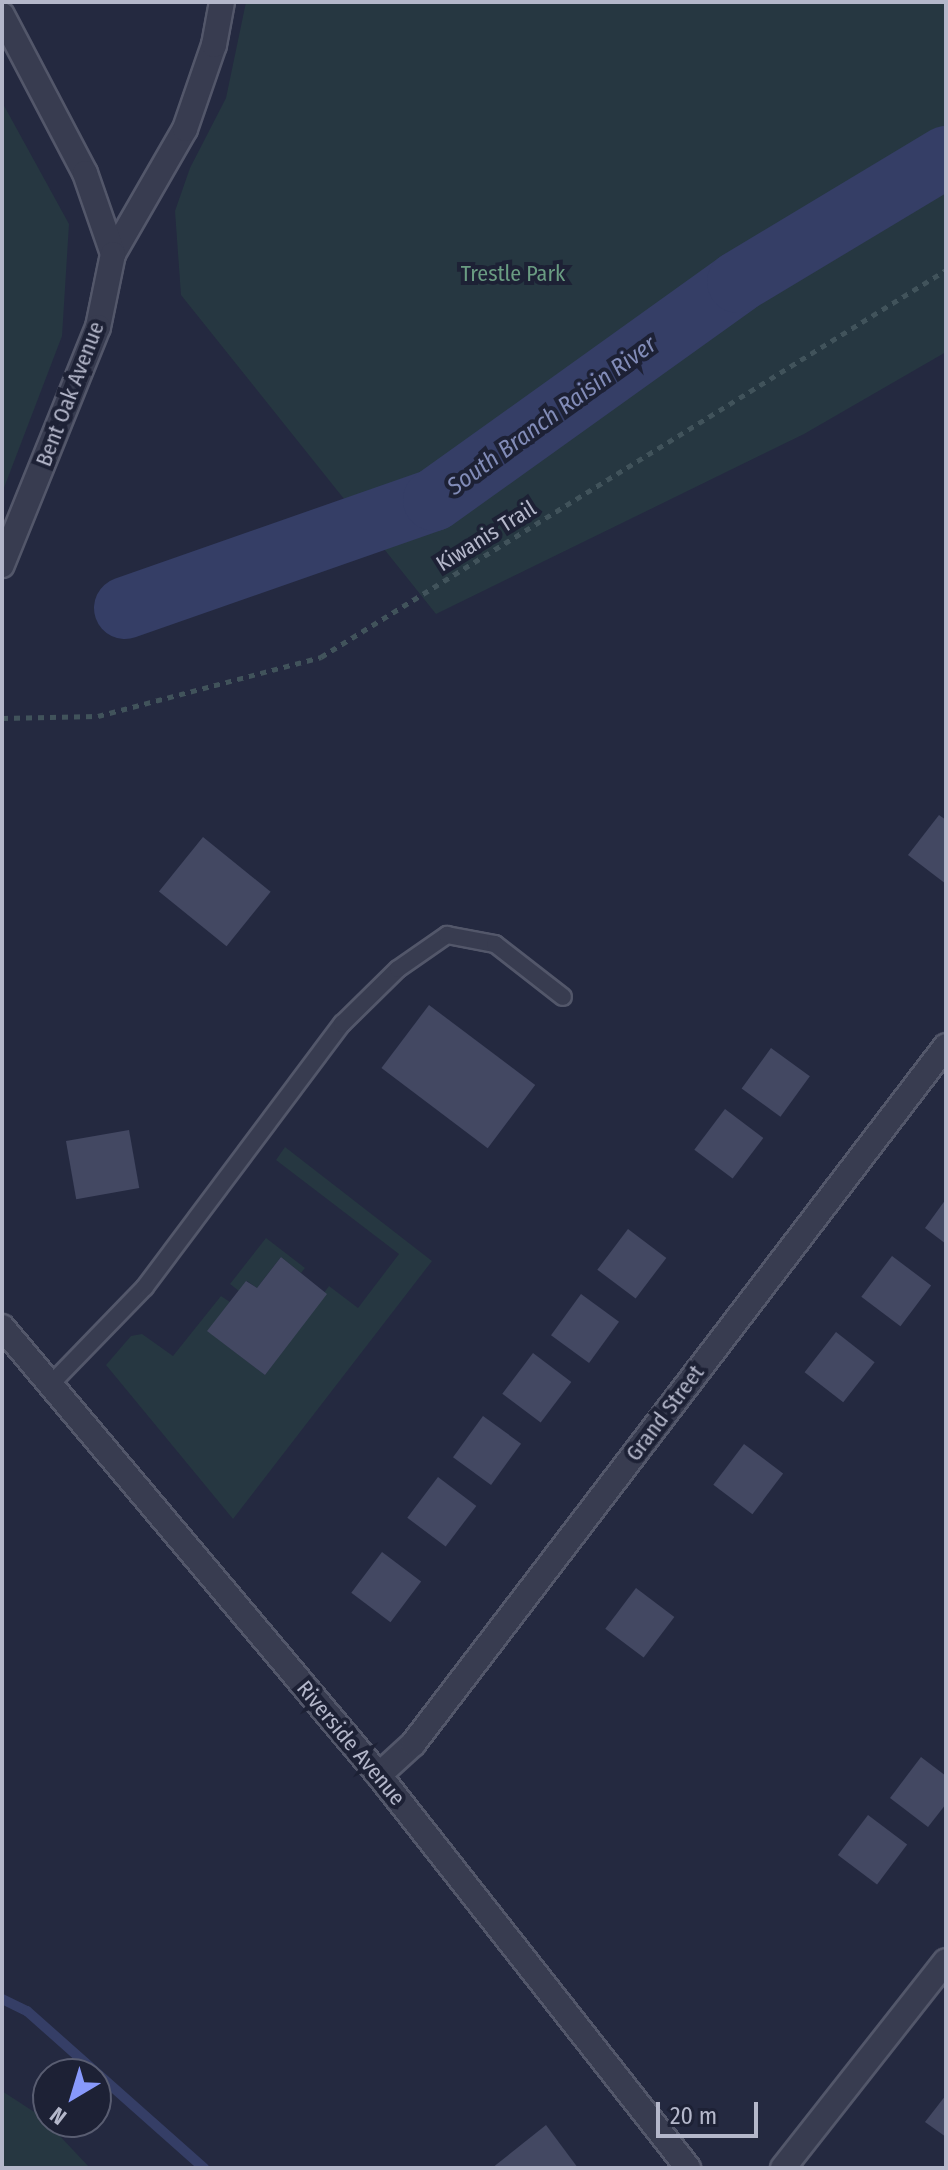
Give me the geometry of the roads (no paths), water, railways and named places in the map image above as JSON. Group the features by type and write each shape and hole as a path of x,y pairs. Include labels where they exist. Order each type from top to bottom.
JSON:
{"street":[{"name":"Bent Oak Avenue","path":"2,565 98,327 113,254 185,129 214,45 222,2"},
{"path":"2,15 85,173 113,254"},
{"name":"Grand Street","path":"379,1775 413,1744 946,1046"},
{"name":"Riverside Avenue","path":"2,1327 379,1775 688,2168"},
{"path":"783,2168 946,1961"}],"lane":[{"path":"50,1385 145,1287 342,1024 398,969 447,935 495,944 563,997"}],"waterway":[{"name":"South Branch Raisin River","path":"125,608 434,500 738,282 946,157"},
{"path":"2,1999 27,2011 204,2168"}],"park label":[{"name":"Trestle Park","path":"513,274"}]}
